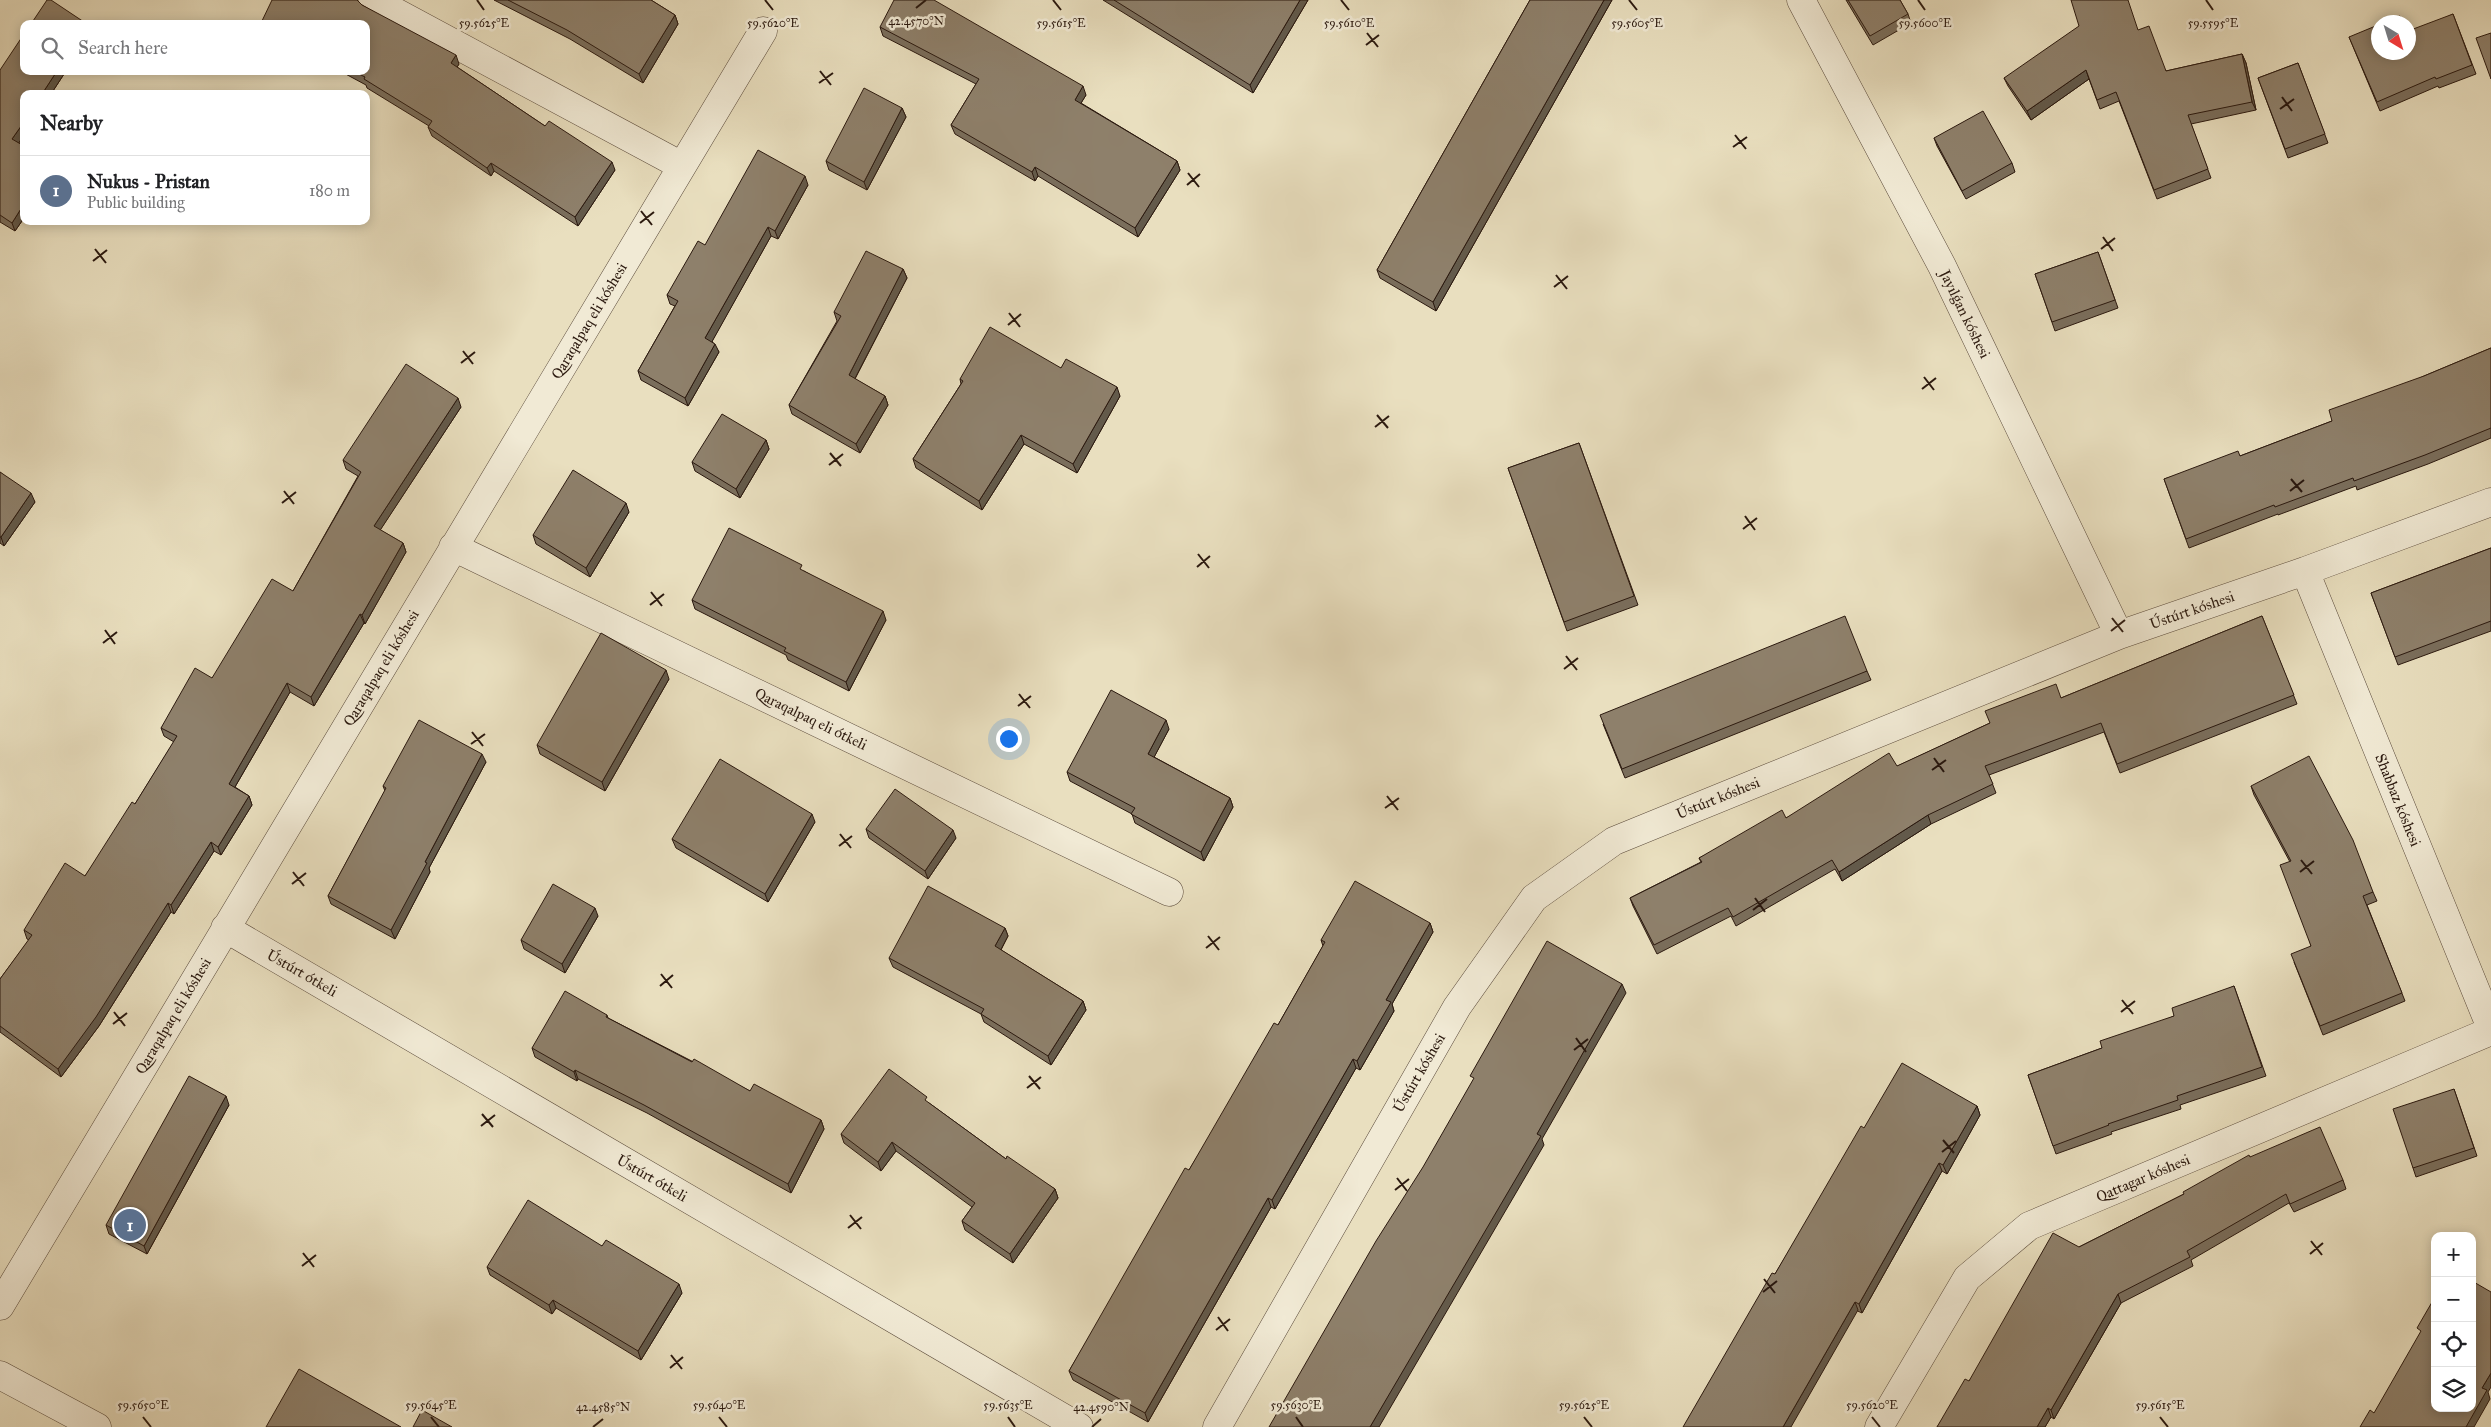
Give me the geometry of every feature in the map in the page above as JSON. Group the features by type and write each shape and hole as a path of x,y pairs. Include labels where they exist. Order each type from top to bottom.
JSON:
{"street":[{"path":"373,0 682,166"},
{"name":"Jayılǵan kóshesi","path":"1800,0 1942,266 2119,635"},
{"name":"Qaraqalpaq eli kóshesi","path":"0,1306 763,31"},
{"name":"Ústúrt kóshesi","path":"1217,1427 1457,1007 1534,898 1614,840 2119,635 2305,572 2491,502"},
{"name":"Qaraqalpaq eli ótkeli","path":"453,547 1169,892"},
{"name":"Shabbaz kóshesi","path":"2305,572 2491,1029"},
{"name":"Ústúrt ótkeli","path":"225,928 1080,1427"},
{"name":"Qattagar kóshesi","path":"1879,1427 1967,1278 2029,1226 2491,1029"},
{"path":"0,1375 97,1427"}],"building":[{"path":"47,0 51,0 81,20 34,20"},
{"path":"272,0 357,0 362,5 456,55 451,63 545,126 549,121 612,162 575,217 491,163 487,168 428,127 432,121 364,79 365,77 361,75 370,75 370,20 262,20"},
{"path":"508,0 651,0 675,15 639,74 567,30"},
{"path":"894,0 934,0 1083,86 1075,100 1177,161 1135,228 1035,167 1032,172 951,125 979,79 880,27"},
{"path":"1114,0 1300,0 1250,85"},
{"path":"1530,0 1604,0 1433,302 1377,270"},
{"path":"1848,0 1900,0 1908,14 1870,36"},
{"path":"2071,0 2128,0 2138,30 2149,26 2166,71 2242,54 2252,102 2188,115 2208,169 2154,190 2116,92 2097,100 2086,70 2027,111 2004,78 2079,26"},
{"path":"2453,14 2472,65 2436,79 2435,77 2377,102 2349,37 2371,28 2371,60 2416,60 2416,28"},
{"path":"2491,33 2491,79 2476,38"},
{"path":"20,40 20,75 54,75 45,90 20,90 20,128 12,139 20,144 20,210 12,223 0,215 0,70"},
{"path":"2298,63 2325,134 2285,149 2258,78"},
{"path":"864,88 902,108 864,182 826,161"},
{"path":"1983,111 2012,163 1962,191 1934,138"},
{"path":"758,150 805,176 775,231 768,227 705,338 715,344 685,398 638,371 678,301 667,295 698,241 705,245"},
{"path":"866,251 903,269 849,375 885,396 856,444 789,405 841,316 834,312"},
{"path":"2098,252 2115,300 2052,322 2035,274"},
{"path":"990,327 1061,368 1066,359 1117,387 1073,464 1021,435 979,501 913,459 963,381 960,379"},
{"path":"2491,348 2491,428 2354,481 2353,478 2275,507 2274,505 2186,539 2164,479 2238,451 2240,456 2332,421 2329,410 2424,376"},
{"path":"406,364 458,398 374,526 403,543 362,615 360,614 311,697 287,683 229,784 249,796 218,847 211,842 171,905 168,903 96,1017 58,1069 0,1026 0,979 32,935 24,930 65,863 85,876 132,802 135,804 177,736 161,728 195,668 212,678 272,579 293,591 361,472 343,460"},
{"path":"722,414 766,440 736,489 692,462"},
{"path":"1579,443 1634,596 1564,622 1508,468"},
{"path":"573,470 626,503 586,568 533,535"},
{"path":"0,472 31,493 1,537 0,537"},
{"path":"729,528 802,565 800,569 883,611 846,682 784,651 786,648 692,600"},
{"path":"2491,548 2491,621 2395,657 2371,593"},
{"path":"1845,616 1867,671 1622,769 1600,715"},
{"path":"2262,616 2294,695 2117,764 2101,723 1985,766 1993,784 1928,815 1839,872 1832,860 1733,917 1728,908 1654,945 1630,898 1702,862 1699,858 1782,810 1786,818 1889,753 1897,766 1990,723 1985,711 2056,684 2061,698"},
{"path":"601,633 666,670 602,782 537,745"},
{"path":"1111,690 1166,720 1148,754 1230,798 1201,852 1131,814 1135,808 1067,772"},
{"path":"419,720 482,754 391,930 328,896 386,788 383,786"},
{"path":"2309,756 2353,840 2373,892 2363,896 2402,993 2320,1026 2291,954 2311,946 2280,865 2291,861 2251,786"},
{"path":"720,759 812,814 765,894 672,839"},
{"path":"895,789 953,830 925,871 866,829"},
{"path":"1355,881 1430,923 1386,1000 1391,1002 1357,1061 1353,1059 1272,1200 1268,1198 1145,1413 1069,1371 1185,1168 1189,1170 1274,1023 1278,1025 1325,942 1321,940"},
{"path":"553,884 595,908 562,964 521,940"},
{"path":"928,886 1005,928 995,946 1083,1001 1048,1056 981,1014 984,1009 889,958"},
{"path":"1547,941 1622,984 1537,1134 1541,1136 1370,1427 1269,1427 1376,1241 1423,1167 1474,1078 1470,1076"},
{"path":"2234,986 2262,1067 2177,1096 2178,1100 2108,1124 2053,1146 2028,1075 2102,1048 2100,1041 2174,1016 2172,1008"},
{"path":"565,991 607,1015 606,1017 692,1062 694,1059 750,1091 754,1084 821,1120 788,1184 644,1105 575,1070 574,1072 532,1048"},
{"path":"1902,1063 1977,1106 1943,1165 1939,1163 1859,1304 1855,1302 1783,1427 1683,1427 1772,1273 1775,1274 1861,1126 1864,1128"},
{"path":"889,1069 927,1097 925,1100 1006,1159 1007,1156 1055,1189 1010,1254 962,1221 975,1203 892,1142 878,1162 841,1134"},
{"path":"189,1076 226,1096 144,1246 106,1225"},
{"path":"2454,1089 2474,1148 2413,1168 2393,1109"},
{"path":"2320,1127 2343,1180 2290,1204 2286,1194 2187,1251 2190,1257 2118,1294 2051,1410 2048,1408 2037,1427 1937,1427 1965,1379 1969,1381 2053,1233 2079,1247 2184,1194 2183,1192 2249,1155 2250,1157"},
{"path":"528,1200 602,1246 606,1240 679,1284 638,1351 553,1300 549,1305 487,1267"},
{"path":"2476,1283 2491,1292 2491,1373 2482,1388 2487,1390 2476,1409"},
{"path":"2431,1304 2431,1412 2475,1412 2466,1427 2360,1427 2370,1410 2374,1413 2421,1331 2417,1328"},
{"path":"299,1369 401,1427 266,1427"},
{"path":"422,1410 452,1427 413,1427"}],"place":[{"name":"Nukus - Pristan","path":"130,1225"}]}
